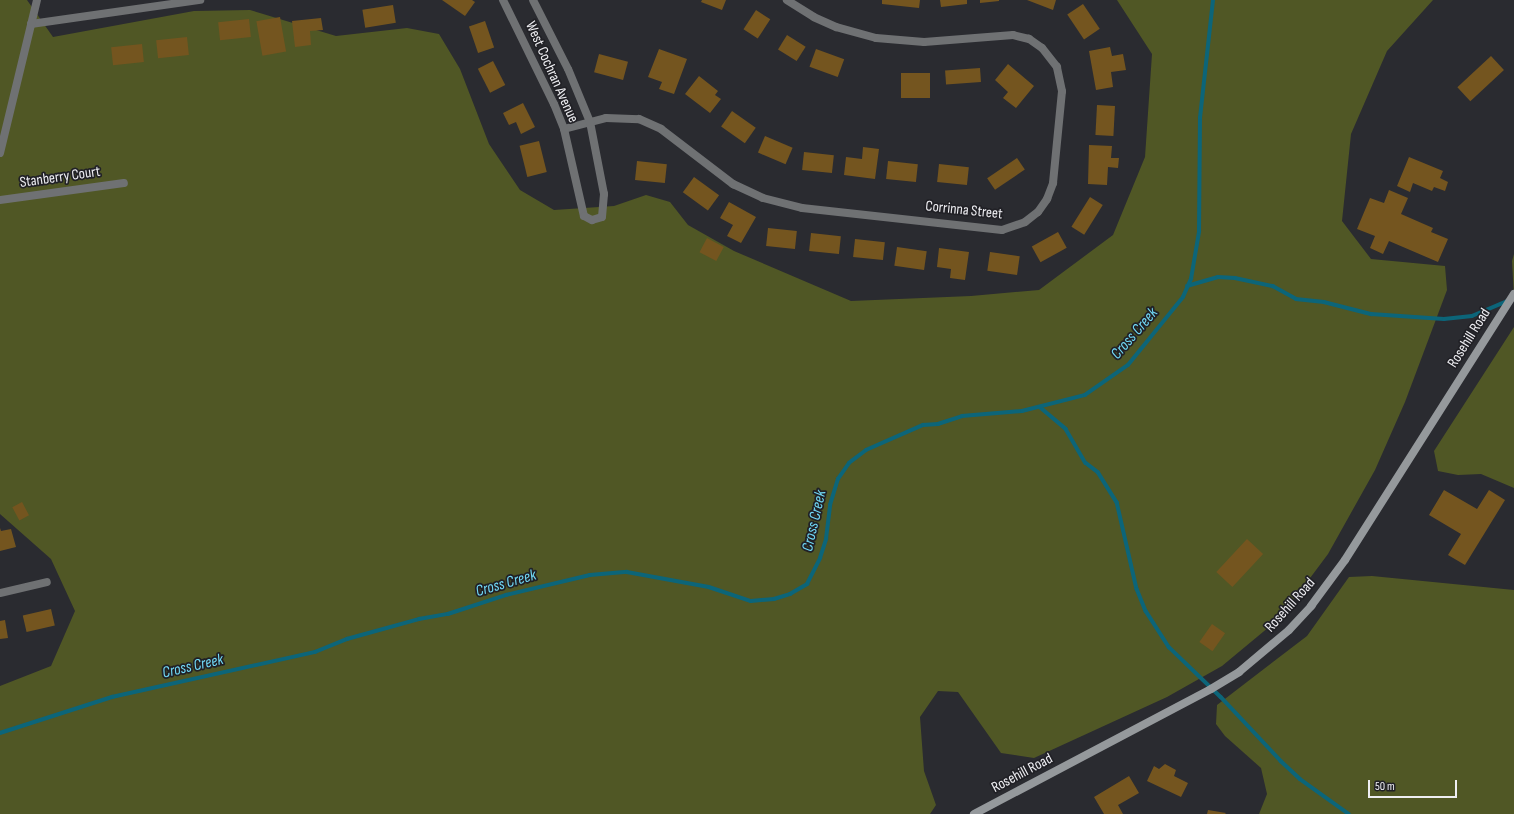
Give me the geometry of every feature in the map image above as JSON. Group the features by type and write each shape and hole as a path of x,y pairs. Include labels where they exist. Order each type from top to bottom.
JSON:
{"main road":[{"name":"Rosehill Road","path":"974,814 1211,689 1244,668 1289,630 1311,606 1345,560 1514,294"}],"street":[{"path":"0,153 36,0"},
{"path":"31,24 196,0"},
{"name":"West Cochran Avenue","path":"503,0 544,81 564,129 584,216 592,220 602,217 604,194 590,122 568,69 533,0"},
{"name":"Corrinna Street","path":"564,129 590,122 622,117 654,125 733,184 763,198 786,205 1002,230 1025,222 1043,206 1053,183 1062,91 1057,67 1042,48 1029,39 1013,35 924,42 876,38 836,27 814,17 787,0"},
{"name":"Stanberry Court","path":"0,200 124,183"},
{"path":"0,593 47,582"}],"green space":[{"path":"0,0 27,0 53,37 194,11 250,10 336,36 407,28 439,34 460,69 489,144 520,190 554,210 614,206 646,195 670,202 688,225 734,251 851,301 971,296 1039,290 1113,235 1145,157 1152,54 1117,0 1433,0 1387,51 1351,134 1342,221 1371,259 1445,266 1447,290 1405,402 1375,470 1328,554 1281,617 1222,666 1167,697 1034,758 1001,753 958,692 938,691 920,717 924,771 936,805 930,814 0,814 0,686 51,666 75,611 51,559 0,514"},
{"path":"1514,254 1514,297 1512,261"},
{"path":"1514,327 1514,488 1481,474 1458,475 1438,471 1434,451"},
{"path":"1372,576 1514,590 1514,814 1259,814 1267,794 1261,768 1225,736 1216,724 1217,705 1307,636 1349,577"}],"building":[{"path":"442,0 472,0 475,2 465,16"},
{"path":"702,0 726,0 722,10 701,2"},
{"path":"882,0 920,0 919,8 882,4"},
{"path":"940,0 967,0 967,4 941,7"},
{"path":"980,0 999,0 999,1 980,3"},
{"path":"1027,0 1056,0 1053,10"},
{"path":"1083,4 1100,29 1084,39 1067,15"},
{"path":"393,5 396,23 365,28 362,10"},
{"path":"756,10 770,19 758,39 743,29"},
{"path":"280,17 286,51 262,56 256,21"},
{"path":"321,18 323,30 310,31 311,45 295,47 292,21"},
{"path":"249,19 251,37 220,40 218,22"},
{"path":"485,21 494,47 478,53 469,27"},
{"path":"787,35 806,47 797,61 778,49"},
{"path":"187,37 189,55 158,58 156,40"},
{"path":"142,44 144,62 113,65 111,47"},
{"path":"1110,47 1112,56 1123,54 1126,70 1111,72 1113,87 1096,90 1089,51"},
{"path":"659,49 687,59 674,94 659,89 662,82 648,77"},
{"path":"816,49 844,59 838,77 810,67"},
{"path":"599,54 628,62 623,80 594,72"},
{"path":"1491,56 1504,70 1470,101 1457,87"},
{"path":"493,61 505,85 490,93 478,69"},
{"path":"1008,64 1034,86 1016,108 1003,98 1008,92 995,80"},
{"path":"980,68 981,82 946,84 945,70"},
{"path":"901,73 930,73 930,98 901,98"},
{"path":"699,76 718,91 715,95 721,99 710,113 685,94"},
{"path":"523,103 535,127 521,134 516,122 509,125 503,113"},
{"path":"1097,105 1115,106 1113,136 1095,135"},
{"path":"732,111 756,128 745,143 721,127"},
{"path":"765,136 793,148 786,164 758,153"},
{"path":"539,141 547,172 527,177 520,146"},
{"path":"1089,145 1112,146 1111,158 1119,158 1118,168 1108,167 1107,185 1088,184"},
{"path":"863,147 879,149 875,179 844,175 846,157 862,159"},
{"path":"804,152 834,155 832,173 802,170"},
{"path":"1409,157 1443,171 1440,178 1448,182 1445,191 1434,187 1432,191 1413,183 1410,192 1397,186"},
{"path":"1017,158 1025,170 995,190 987,178"},
{"path":"637,161 667,164 665,183 635,180"},
{"path":"888,161 918,164 916,182 886,179"},
{"path":"939,164 969,167 967,185 937,182"},
{"path":"694,177 719,195 708,211 683,192"},
{"path":"1389,190 1408,198 1401,214 1433,228 1431,232 1448,239 1438,262 1389,241 1383,254 1370,248 1375,236 1357,229 1370,198 1384,203"},
{"path":"1090,197 1103,205 1084,235 1071,227"},
{"path":"729,202 756,217 741,243 727,236 733,225 720,218"},
{"path":"768,228 797,231 795,249 766,246"},
{"path":"1058,232 1067,248 1040,262 1032,247"},
{"path":"811,233 841,236 839,254 809,251"},
{"path":"707,238 724,247 716,261 699,252"},
{"path":"855,239 885,242 883,260 853,257"},
{"path":"897,247 927,251 924,270 894,266"},
{"path":"939,248 969,252 965,280 950,278 951,269 937,267"},
{"path":"990,252 1020,256 1017,275 987,271"},
{"path":"1444,490 1477,509 1489,490 1505,500 1465,565 1448,555 1461,534 1429,515"},
{"path":"22,502 29,515 19,520 12,507"},
{"path":"0,528 1,531 11,529 16,547 0,551"},
{"path":"1247,539 1263,554 1232,587 1216,572"},
{"path":"51,609 55,626 27,632 23,616"},
{"path":"5,620 8,638 0,639 0,621"},
{"path":"1212,624 1225,633 1212,651 1199,642"},
{"path":"1165,764 1176,770 1174,776 1188,783 1181,797 1147,781 1154,766 1159,769"},
{"path":"1129,776 1139,793 1118,805 1123,814 1104,814 1094,797"},
{"path":"1208,810 1226,813 1207,814"}],"waterway":[{"name":"Cross Creek","path":"0,733 112,697 315,652 347,639 419,619 448,614 506,595 590,575 627,572 709,587 751,601 774,599 790,594 807,584 820,558 826,539 830,505 838,479 849,463 866,450 923,425 938,424 962,416 1022,411 1085,395 1128,365 1183,297 1191,279 1199,232 1200,118 1213,0"},
{"path":"1187,286 1218,277 1235,278 1273,286 1296,299 1324,302 1371,314 1444,319 1472,316 1508,301"},
{"path":"1040,407 1066,429 1086,463 1098,472 1117,502 1137,589 1146,611 1169,647 1221,697 1300,779 1349,814"}]}
